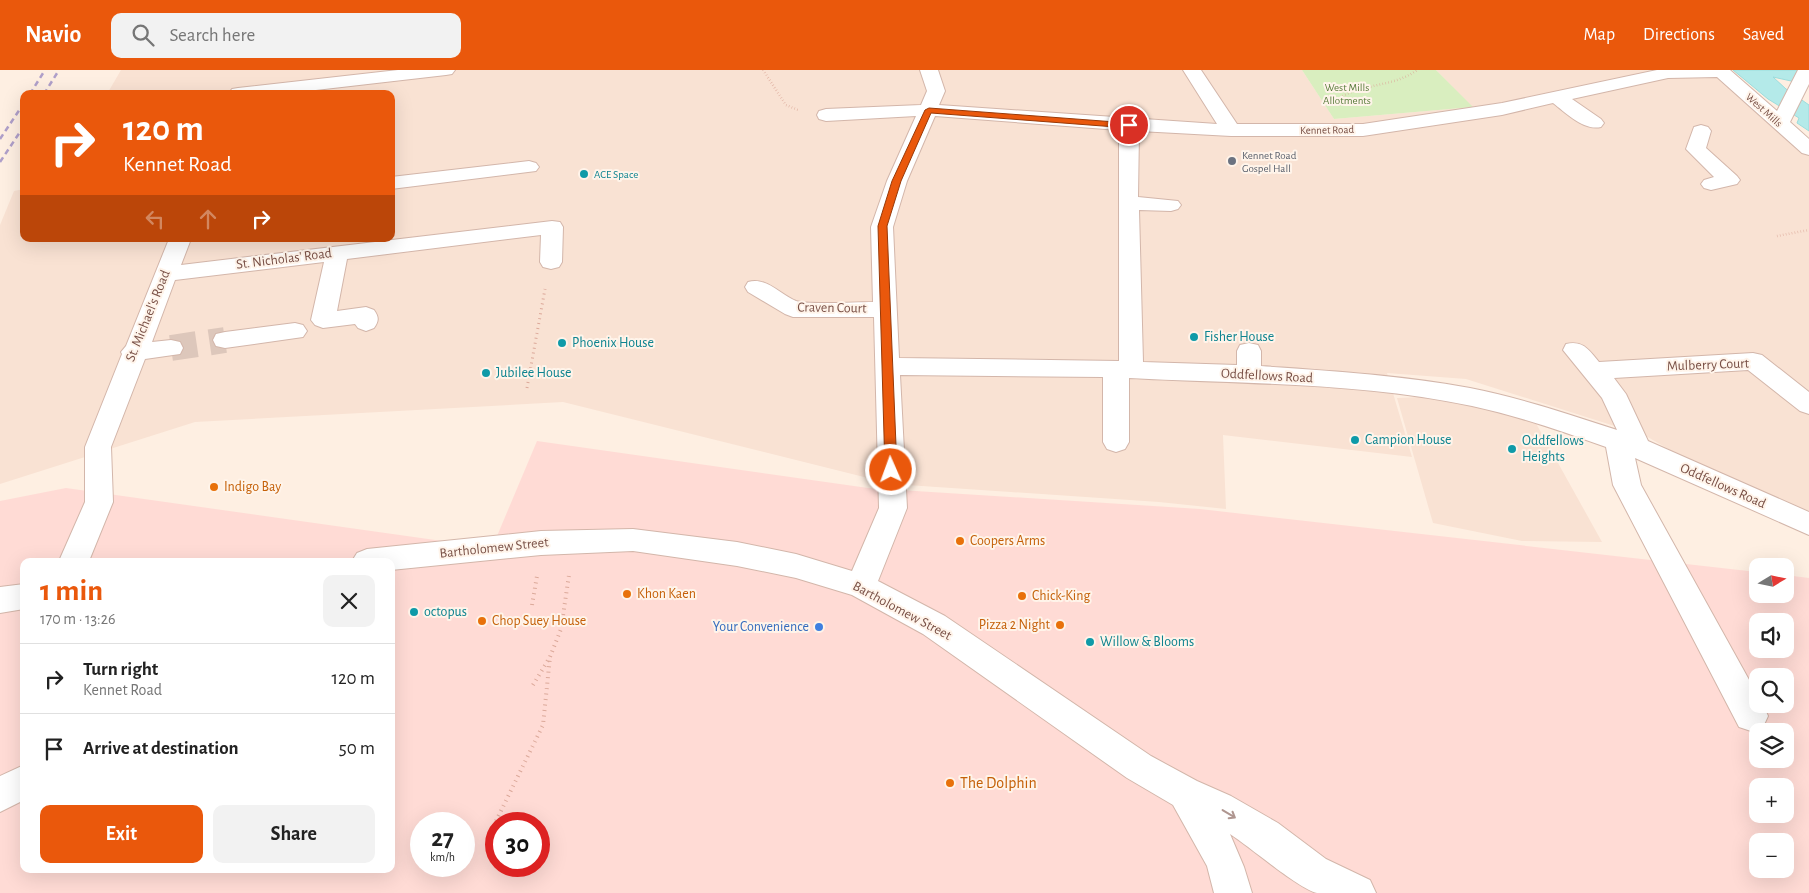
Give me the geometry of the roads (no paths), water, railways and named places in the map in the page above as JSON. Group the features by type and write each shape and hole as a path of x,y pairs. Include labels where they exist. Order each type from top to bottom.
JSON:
{"street":[{"path":"240,88 355,75 446,70"},
{"path":"862,586 893,508 882,226 896,181 936,91 929,70"},
{"path":"1192,70 1231,130"},
{"path":"1780,121 1807,70"},
{"name":"Kennet Road","path":"826,115 929,110 1129,125 1231,130 1350,130 1407,124 1483,112 1556,97 1624,74 1720,71"},
{"name":"West Mills","path":"1720,71 1780,121 1809,149"},
{"path":"1556,97 1594,123"},
{"path":"1116,442 1124,369 1129,125"},
{"path":"1701,132 1696,149 1730,180 1711,184"},
{"path":"395,183 529,167"},
{"path":"1128,203 1171,205"},
{"name":"St. Nicholas' Road","path":"166,274 342,248 552,227 552,262"},
{"name":"St. Michael's Road","path":"75,558 99,502 98,447 117,394 179,242"},
{"path":"342,248 323,320 366,315 366,323"},
{"name":"Craven Court","path":"756,287 793,309 884,310"},
{"path":"225,340 295,331"},
{"path":"134,352 171,348"},
{"path":"1575,350 1613,394 1628,445 1626,485 1751,716"},
{"name":"Mulberry Court","path":"1594,371 1752,361 1809,405"},
{"name":"Oddfellows Road","path":"886,366 1124,369 1249,363 1470,397 1538,413 1628,445 1809,524"},
{"name":"Bartholomew Street","path":"395,558 570,541 633,540 737,554 796,566 862,586 934,625 1127,759 1185,793 1219,808 1265,836 1319,882 1357,893"},
{"path":"0,600 20,597"},
{"path":"0,795 20,783"},
{"path":"1185,793 1213,840 1228,875 1233,893"}],"water":[{"path":"1733,70 1809,70 1809,85 1773,77 1809,105 1809,131 1797,123 1799,118 1768,99"}],"tunnel":[{"path":"171,348 225,340"}],"railway":[{"path":"32,90 45,70"},
{"path":"46,90 59,70"},
{"path":"0,139 20,109"},
{"path":"0,162 20,132"}],"place":[{"name":"Kennet Road Gospel Hall","path":"1232,161"},
{"name":"ACE Space","path":"584,174"},
{"name":"Fisher House","path":"1194,337"},
{"name":"Phoenix House","path":"562,343"},
{"name":"Jubilee House","path":"486,373"},
{"name":"Campion House","path":"1355,440"},
{"name":"Oddfellows Heights","path":"1512,449"},
{"name":"Indigo Bay","path":"214,487"},
{"name":"Coopers Arms","path":"960,541"},
{"name":"Khon Kaen","path":"627,594"},
{"name":"Chick-King","path":"1022,596"},
{"name":"octopus","path":"414,612"},
{"name":"Chop Suey House","path":"482,621"},
{"name":"Pizza 2 Night","path":"1060,625"},
{"name":"Your Convenience","path":"819,627"},
{"name":"Willow & Blooms","path":"1090,642"},
{"name":"The Dolphin","path":"950,783"}],"park label":[{"name":"West Mills Allotments","path":"1347,93"}]}
